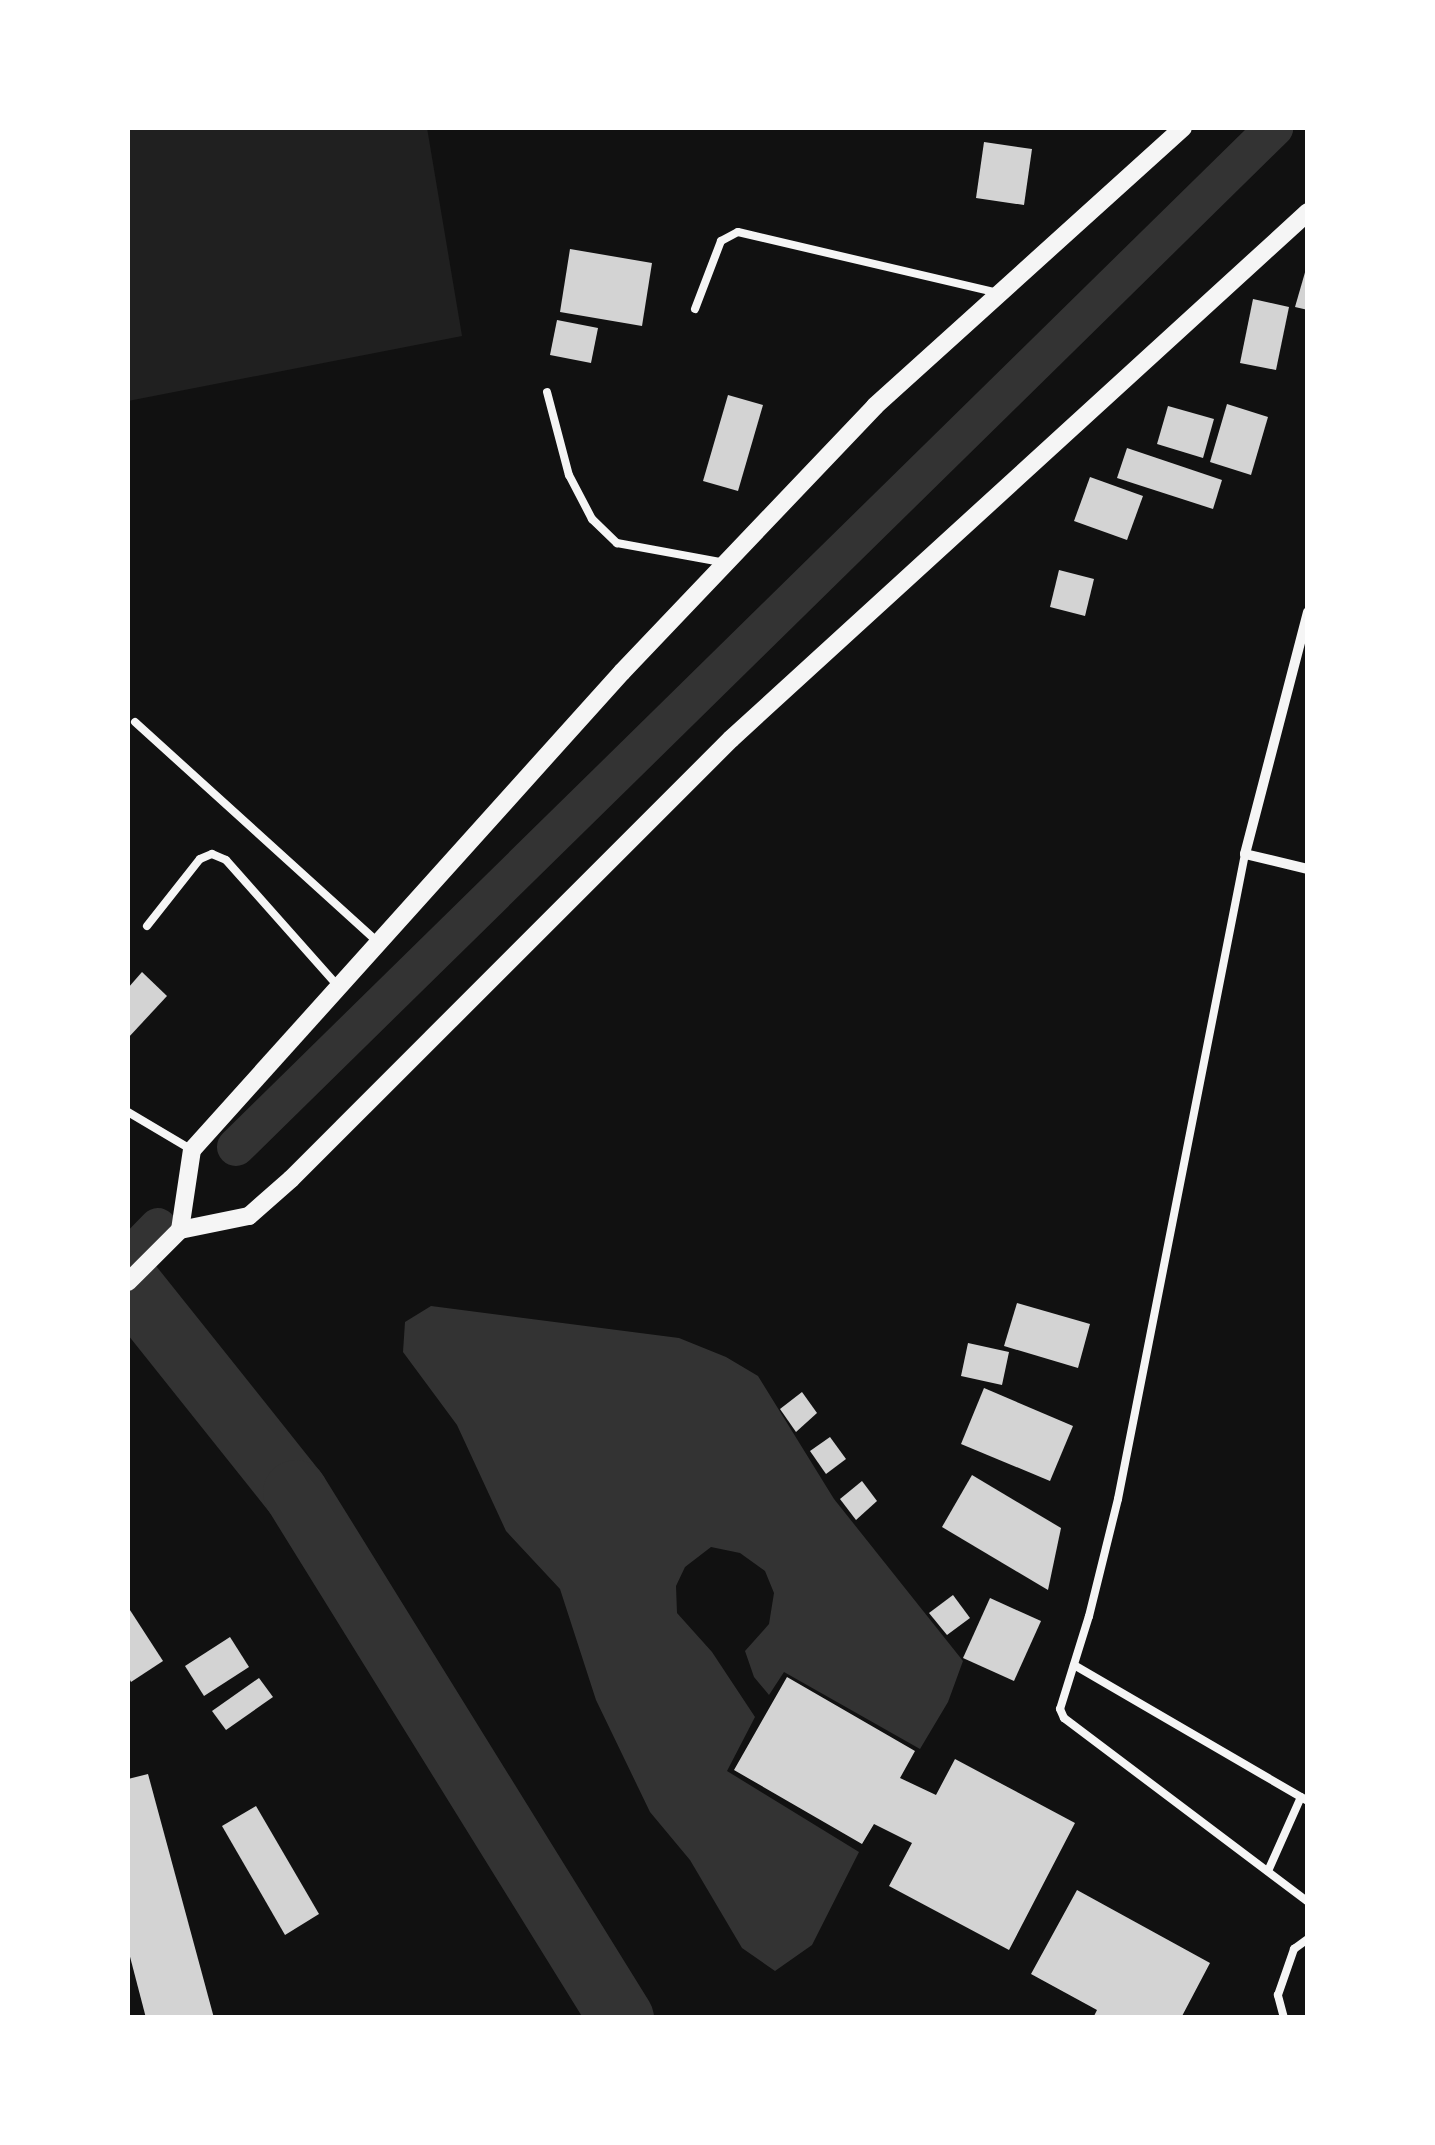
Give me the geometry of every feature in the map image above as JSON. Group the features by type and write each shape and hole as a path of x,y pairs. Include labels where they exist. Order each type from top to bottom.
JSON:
{"street":[{"path":"180,1230 192,1150 622,672 875,406 1183,128"},
{"path":"128,1282 180,1230 249,1216 291,1179 731,739 1308,212"},
{"path":"1308,612 1245,854 1308,869"}],"lane":[{"path":"695,309 721,241 738,232 1003,294"},
{"path":"547,392 569,474 592,519 617,543 728,564"},
{"path":"135,722 378,942"},
{"path":"147,926 200,859 212,854 226,860 338,986"},
{"path":"1245,854 1118,1498 1074,1666 1060,1703 1064,1718 1308,1902"},
{"path":"128,1112 192,1150"},
{"path":"1074,1666 1304,1799 1268,1871"},
{"path":"1284,2018 1278,1995 1294,1950 1308,1939"}],"shaded area":[{"path":"128,128 427,128 462,336 128,401"},
{"path":"431,1306 679,1338 726,1357 758,1376 834,1499 963,1661 948,1702 920,1749 784,1672 769,1695 754,1677 745,1651 769,1624 774,1593 765,1571 740,1553 711,1547 685,1567 676,1586 677,1613 712,1652 755,1717 727,1771 859,1852 812,1945 775,1971 742,1948 690,1860 650,1812 596,1700 560,1589 506,1531 457,1425 403,1352 405,1322"}],"building":[{"path":"984,142 1032,149 1024,205 976,198"},
{"path":"570,249 652,263 642,326 560,312"},
{"path":"1308,262 1308,310 1295,307"},
{"path":"1253,299 1289,307 1276,370 1240,363"},
{"path":"557,320 598,328 591,363 550,355"},
{"path":"728,395 763,405 738,491 703,481"},
{"path":"1227,404 1268,417 1251,475 1210,462"},
{"path":"1168,406 1214,419 1203,458 1157,444"},
{"path":"1127,448 1222,480 1213,509 1117,478"},
{"path":"1090,477 1143,496 1127,540 1074,521"},
{"path":"1059,570 1094,579 1085,616 1050,607"},
{"path":"142,972 167,996 128,1038 128,988"},
{"path":"1017,1303 1090,1324 1078,1368 1004,1346"},
{"path":"968,1343 1009,1352 1002,1385 961,1376"},
{"path":"984,1388 1073,1426 1050,1481 961,1444"},
{"path":"802,1392 817,1413 796,1432 780,1409"},
{"path":"830,1437 846,1459 826,1474 810,1451"},
{"path":"972,1475 1061,1528 1048,1590 942,1527"},
{"path":"862,1481 877,1501 856,1520 840,1499"},
{"path":"953,1595 970,1618 947,1635 929,1613"},
{"path":"990,1598 1041,1621 1014,1681 963,1658"},
{"path":"128,1607 163,1661 131,1682 128,1676"},
{"path":"230,1637 249,1667 204,1696 185,1666"},
{"path":"787,1677 915,1751 900,1778 936,1795 955,1759 1075,1823 1009,1950 889,1886 912,1843 874,1824 862,1844 734,1770"},
{"path":"259,1678 273,1697 226,1730 212,1711"},
{"path":"148,1774 214,2018 146,2018 128,1949 128,1779"},
{"path":"256,1806 319,1914 285,1935 222,1826"},
{"path":"1077,1890 1210,1963 1181,2018 1093,2018 1097,2010 1031,1974"}],"waterway":[{"path":"236,1147 1274,128"},
{"path":"128,1258 158,1227"},
{"path":"128,1283 295,1492 621,2018"}]}
